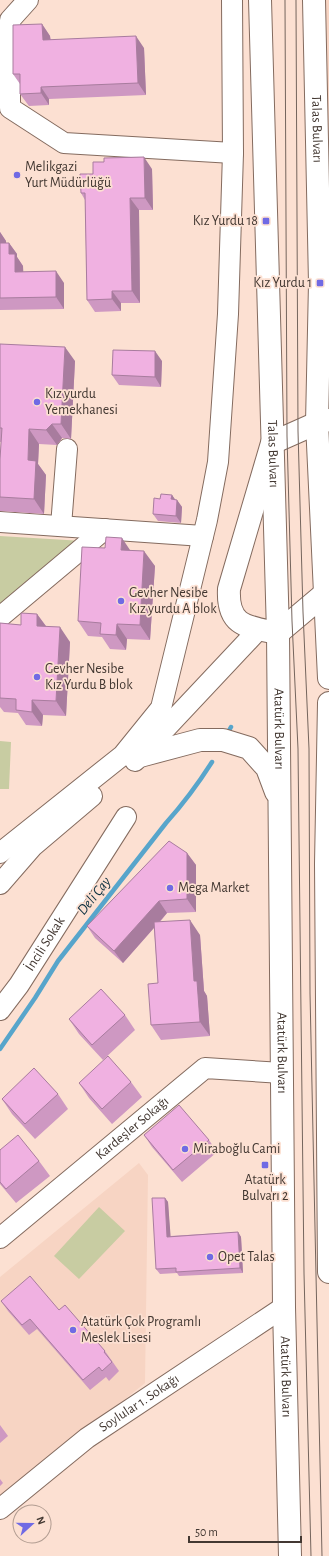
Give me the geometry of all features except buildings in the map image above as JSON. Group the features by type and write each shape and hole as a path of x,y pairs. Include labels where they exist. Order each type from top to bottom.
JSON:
{"main road":[{"name":"Talas Bulvarı","path":"260,0 275,549"},
{"name":"Talas Bulvarı","path":"314,0 322,42 319,327 327,592"},
{"path":"319,327 329,355"},
{"path":"323,422 272,443 230,589 230,607 243,625 268,631 327,592"},
{"name":"Atatürk Bulvarı","path":"275,549 268,631 280,801 284,1307 290,1556"},
{"path":"327,592 329,678"},
{"path":"329,703 329,1272"},
{"path":"140,756 200,740 223,740 250,748 267,768 280,801"}],"street":[{"path":"28,0 10,20 10,108 64,144 233,153"},
{"path":"0,853 123,755 161,708 213,490 220,434 228,314 233,153 232,0"},
{"path":"61,526 67,449"},
{"path":"0,522 105,529 201,542"},
{"path":"0,617 105,529"},
{"path":"0,884 33,846 131,765 268,631"},
{"name":"İncili Sokak","path":"0,1010 19,984 126,817"},
{"name":"Kardeşler Sokağı","path":"0,1238 205,1068 282,1073"},
{"name":"Soylular 1. Sokağı","path":"0,1509 87,1438 284,1307"}],"shaded area":[{"path":"326,0 329,0 329,358"},
{"name":"Atatürk Çok Programlı Meslek Lisesi","path":"139,1163 148,1175 145,1383 0,1501 0,1277"}],"green space":[{"path":"0,536 83,541 0,613"},
{"path":"0,741 11,742 9,789 0,789"},
{"path":"99,1207 125,1231 79,1279 54,1256"}],"waterway":[{"name":"Deli Çay","path":"227,734 231,727"},
{"name":"Deli Çay","path":"0,1049 58,961 196,786 212,762"}],"tram line":[{"path":"285,0 287,436 292,621 298,749 304,1273 311,1556"},
{"path":"296,0 298,431 303,612 309,749 310,993 322,1556"}],"place":[{"name":"Melikgazi Yurt Müdürlüğü","path":"17,175"},
{"name":"Kız Yurdu 18","path":"266,221"},
{"name":"Kız Yurdu 1","path":"320,283"},
{"name":"Kız yurdu Yemekhanesi","path":"37,402"},
{"name":"Gevher Nesibe Kız yurdu A blok","path":"121,601"},
{"name":"Gevher Nesibe Kız Yurdu B blok","path":"37,677"},
{"name":"Mega Market","path":"170,888"},
{"name":"Miraboğlu Cami","path":"185,1149"},
{"name":"Atatürk Bulvarı 2","path":"265,1165"},
{"name":"Opet Talas","path":"210,1257"},
{"name":"Atatürk Çok Programlı Meslek Lisesi","path":"73,1330"}]}
